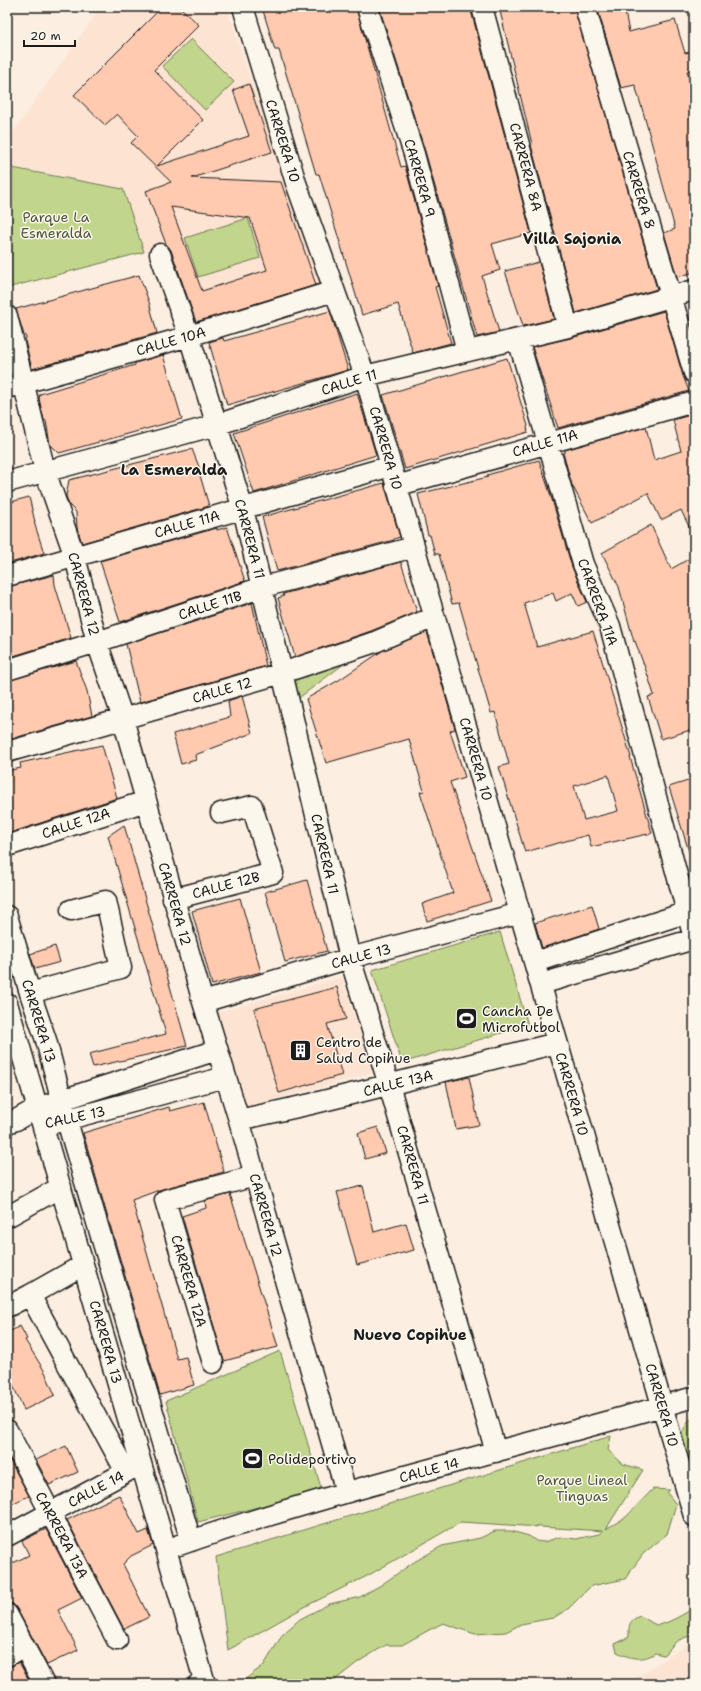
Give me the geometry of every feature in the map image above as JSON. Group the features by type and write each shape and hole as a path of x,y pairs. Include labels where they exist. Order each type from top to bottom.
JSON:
{"street":[{"name":"CARRERA 10","path":"243,7 296,183 365,376 694,1516"},
{"name":"CARRERA 9","path":"367,7 414,154 467,352"},
{"name":"CARRERA 8A","path":"482,7 568,327"},
{"name":"CARRERA 8","path":"584,7 694,373"},
{"name":"CARRERA 11","path":"160,254 189,336 243,509 263,587 350,958 389,1085 496,1452"},
{"name":"CALLE 11","path":"7,482 216,425 365,376 568,327 694,290"},
{"name":"CALLE 10A","path":"15,385 189,336 334,291"},
{"name":"CARRERA 12","path":"7,316 15,385 75,557 97,642 123,719 173,899 239,1120 346,1492"},
{"name":"CARRERA 11A","path":"518,339 584,564 610,626 690,911"},
{"name":"CALLE 11A","path":"396,486 694,402"},
{"name":"CALLE 11A","path":"7,576 391,466"},
{"name":"CALLE 11B","path":"7,670 263,587 414,547"},
{"name":"CALLE 12","path":"7,752 282,673 375,642 434,617"},
{"name":"CALLE 12A","path":"7,846 146,801"},
{"name":"CALLE 12B","path":"173,899 273,872 252,806 221,813"},
{"path":"30,993 121,968 106,901 71,910"},
{"path":"534,962 690,911 694,939 541,984"},
{"name":"CALLE 13","path":"203,1002 350,958 520,914"},
{"name":"CARRERA 13","path":"7,916 46,1040 67,1121 191,1541"},
{"name":"CARRERA 13","path":"7,1003 83,1264 134,1467 166,1550 201,1682"},
{"name":"CALLE 13A","path":"239,1120 389,1085 557,1043"},
{"name":"CALLE 13","path":"40,1116 62,1100 217,1050"},
{"name":"CALLE 13","path":"12,1122 40,1116 67,1121 225,1077"},
{"name":"CARRERA 12A","path":"213,1363 165,1200 255,1176"},
{"path":"7,1217 61,1187"},
{"path":"7,1307 83,1264"},
{"name":"CARRERA 13","path":"30,1295 134,1467"},
{"name":"CALLE 14","path":"166,1550 236,1525 346,1492 694,1397"},
{"name":"CARRERA 13A","path":"7,1430 117,1640"},
{"name":"CALLE 14","path":"7,1536 134,1467"},
{"path":"7,1614 44,1684"},
{"path":"7,1656 24,1646"}],"shaded area":[{"path":"101,7 227,7 254,90 334,291 189,336 161,245 144,252 123,189 7,166 7,141"},
{"path":"342,977 372,1073 247,1108 215,1013"},
{"path":"694,1640 694,1684 627,1684"}],"green space":[{"path":"191,39 234,82 205,110 162,66"},
{"name":"Parque La Esmeralda","path":"7,167 123,189 144,252 7,288"},
{"path":"248,218 260,258 198,277 185,238"},
{"path":"349,660 296,700 289,676"},
{"path":"500,932 528,1025 402,1063 372,970"},
{"path":"280,1351 322,1491 198,1522 166,1401"},
{"path":"694,1418 694,1466 687,1465 682,1449 681,1439 688,1422"},
{"name":"Parque Lineal Tinguas","path":"611,1436 608,1450 623,1464 643,1470 606,1529 626,1517 653,1489 670,1490 667,1493 676,1504 667,1534 643,1554 625,1579 591,1586 568,1609 553,1618 521,1624 506,1632 475,1634 443,1623 402,1645 386,1645 358,1662 330,1684 239,1684 264,1665 283,1634 300,1619 329,1604 360,1597 381,1585 414,1562 442,1546 480,1538 495,1531 511,1531 529,1536 536,1541 544,1542 560,1537 576,1539 599,1534 603,1531 461,1522 369,1575 308,1605 228,1650 216,1557"},
{"path":"694,1607 694,1633 677,1641 663,1655 655,1653 650,1656 636,1658 617,1652 615,1644 629,1637 630,1624 636,1618 640,1616 657,1625 660,1625 676,1618"}],"building":[{"path":"162,7 180,7 199,25 154,70 203,120 157,166 249,136 233,90 249,84 272,152 192,178 281,182 316,285 196,322 171,250 166,244 146,191 171,182 131,143 138,136 117,114 105,125 74,95","holes":["171,207 250,218 267,270 202,291"]},
{"path":"262,7 356,7 401,167 405,166 438,286 435,287 451,343 413,353 398,304 362,315 319,174 316,174 279,50 275,50"},
{"path":"379,7 470,7 531,233 492,244 500,270 482,276 499,332 477,337 425,151"},
{"path":"499,7 574,7 657,289 576,313 531,145 532,144"},
{"path":"597,7 624,7 629,32 675,20 685,53 694,51 694,70 687,71 694,95 694,272 677,277 664,233 675,229 644,115 635,85 621,88"},
{"path":"539,262 554,319 523,326 505,271"},
{"path":"139,275 149,302 157,333 32,369 25,341 26,337 24,335 16,309"},
{"path":"330,311 348,370 227,405 209,342 223,338 224,341"},
{"path":"664,311 683,376 689,391 558,428 532,347 571,338"},
{"path":"163,355 182,419 59,453 50,444 46,421 44,420 39,399 40,394"},
{"path":"507,358 528,426 528,432 405,469 383,395"},
{"path":"357,393 376,455 254,493 234,433"},
{"path":"694,414 694,537 681,510 661,520 648,493 592,523 572,485 563,453 565,453 565,450 646,427 654,460 681,451 673,420"},
{"path":"192,449 201,472 199,472 209,506 82,543 77,528 76,512 69,505 66,496 69,480"},
{"path":"539,460 572,567 587,602 578,606 572,593 556,601 553,593 524,603 537,647 593,631 652,833 591,847 588,835 525,852 499,767 509,764 495,712 491,713 459,603 452,604 439,554 435,554 430,535 428,535 418,494 488,477 487,475","holes":["608,775 618,811 584,820 574,786"]},
{"path":"384,483 400,537 394,540 277,571 262,517"},
{"path":"29,497 34,522 44,553 7,564 7,503"},
{"path":"651,525 671,569 694,556 694,729 661,739 648,697 654,695 648,676 635,641 634,642 619,587 602,553"},
{"path":"227,527 245,581 120,622 100,561 217,528 217,530"},
{"path":"401,562 417,612 371,631 295,657 278,598 284,596 283,594"},
{"path":"54,575 55,585 71,638 7,658 7,587"},
{"path":"252,603 266,666 140,702 126,644"},
{"path":"427,632 455,729 450,731 465,777 450,782 491,901 427,921 422,904 453,893 420,792 424,791 409,739 326,763 306,699 339,680 382,651"},
{"path":"76,661 87,691 92,716 7,740 7,681"},
{"path":"242,696 252,733 195,755 196,760 181,764 173,734 230,717 228,701"},
{"path":"102,745 117,798 7,834 7,771 21,768 20,763"},
{"path":"694,779 694,857 691,858 669,787"},
{"path":"124,825 187,1046 93,1067 89,1054 166,1034 108,836"},
{"path":"307,880 327,951 285,962 265,892"},
{"path":"240,898 261,972 212,985 192,911"},
{"path":"592,905 599,929 542,948 535,923"},
{"path":"55,946 60,962 35,969 30,954"},
{"name":"Centro de Salud Copihue","path":"337,987 346,1019 327,1024 342,1075 279,1093 254,1009"},
{"path":"469,1077 479,1125 456,1129 446,1082"},
{"path":"204,1102 224,1172 162,1189 132,1200 177,1359 186,1357 194,1385 160,1395 83,1133 169,1107 170,1111"},
{"path":"378,1127 386,1153 365,1159 358,1133"},
{"path":"363,1186 374,1232 406,1223 414,1250 357,1265 337,1192"},
{"path":"230,1194 278,1347 224,1361 182,1216 206,1208 205,1201"},
{"path":"20,1326 27,1339 25,1340 45,1372 55,1395 24,1410 12,1383 7,1385 7,1333"},
{"path":"66,1446 78,1472 49,1485 36,1460"},
{"path":"7,1455 29,1496 7,1506"},
{"path":"119,1495 139,1534 148,1530 153,1545 131,1556 123,1564 149,1617 124,1629 67,1520"},
{"path":"46,1529 82,1598 58,1610 78,1650 47,1665 17,1609 13,1604 7,1603 7,1566 29,1555 22,1541"},
{"path":"19,1662 31,1684 7,1684 7,1667"}],"place":[{"name":"Cancha De Microfutbol","path":"466,1019"},
{"name":"Centro de Salud Copihue","path":"300,1050"},
{"name":"Polideportivo","path":"253,1459"}],"district":[{"name":"Villa Sajonia","path":"572,239"},
{"name":"La Esmeralda","path":"174,470"},
{"name":"Nuevo Copihue","path":"410,1335"}]}
